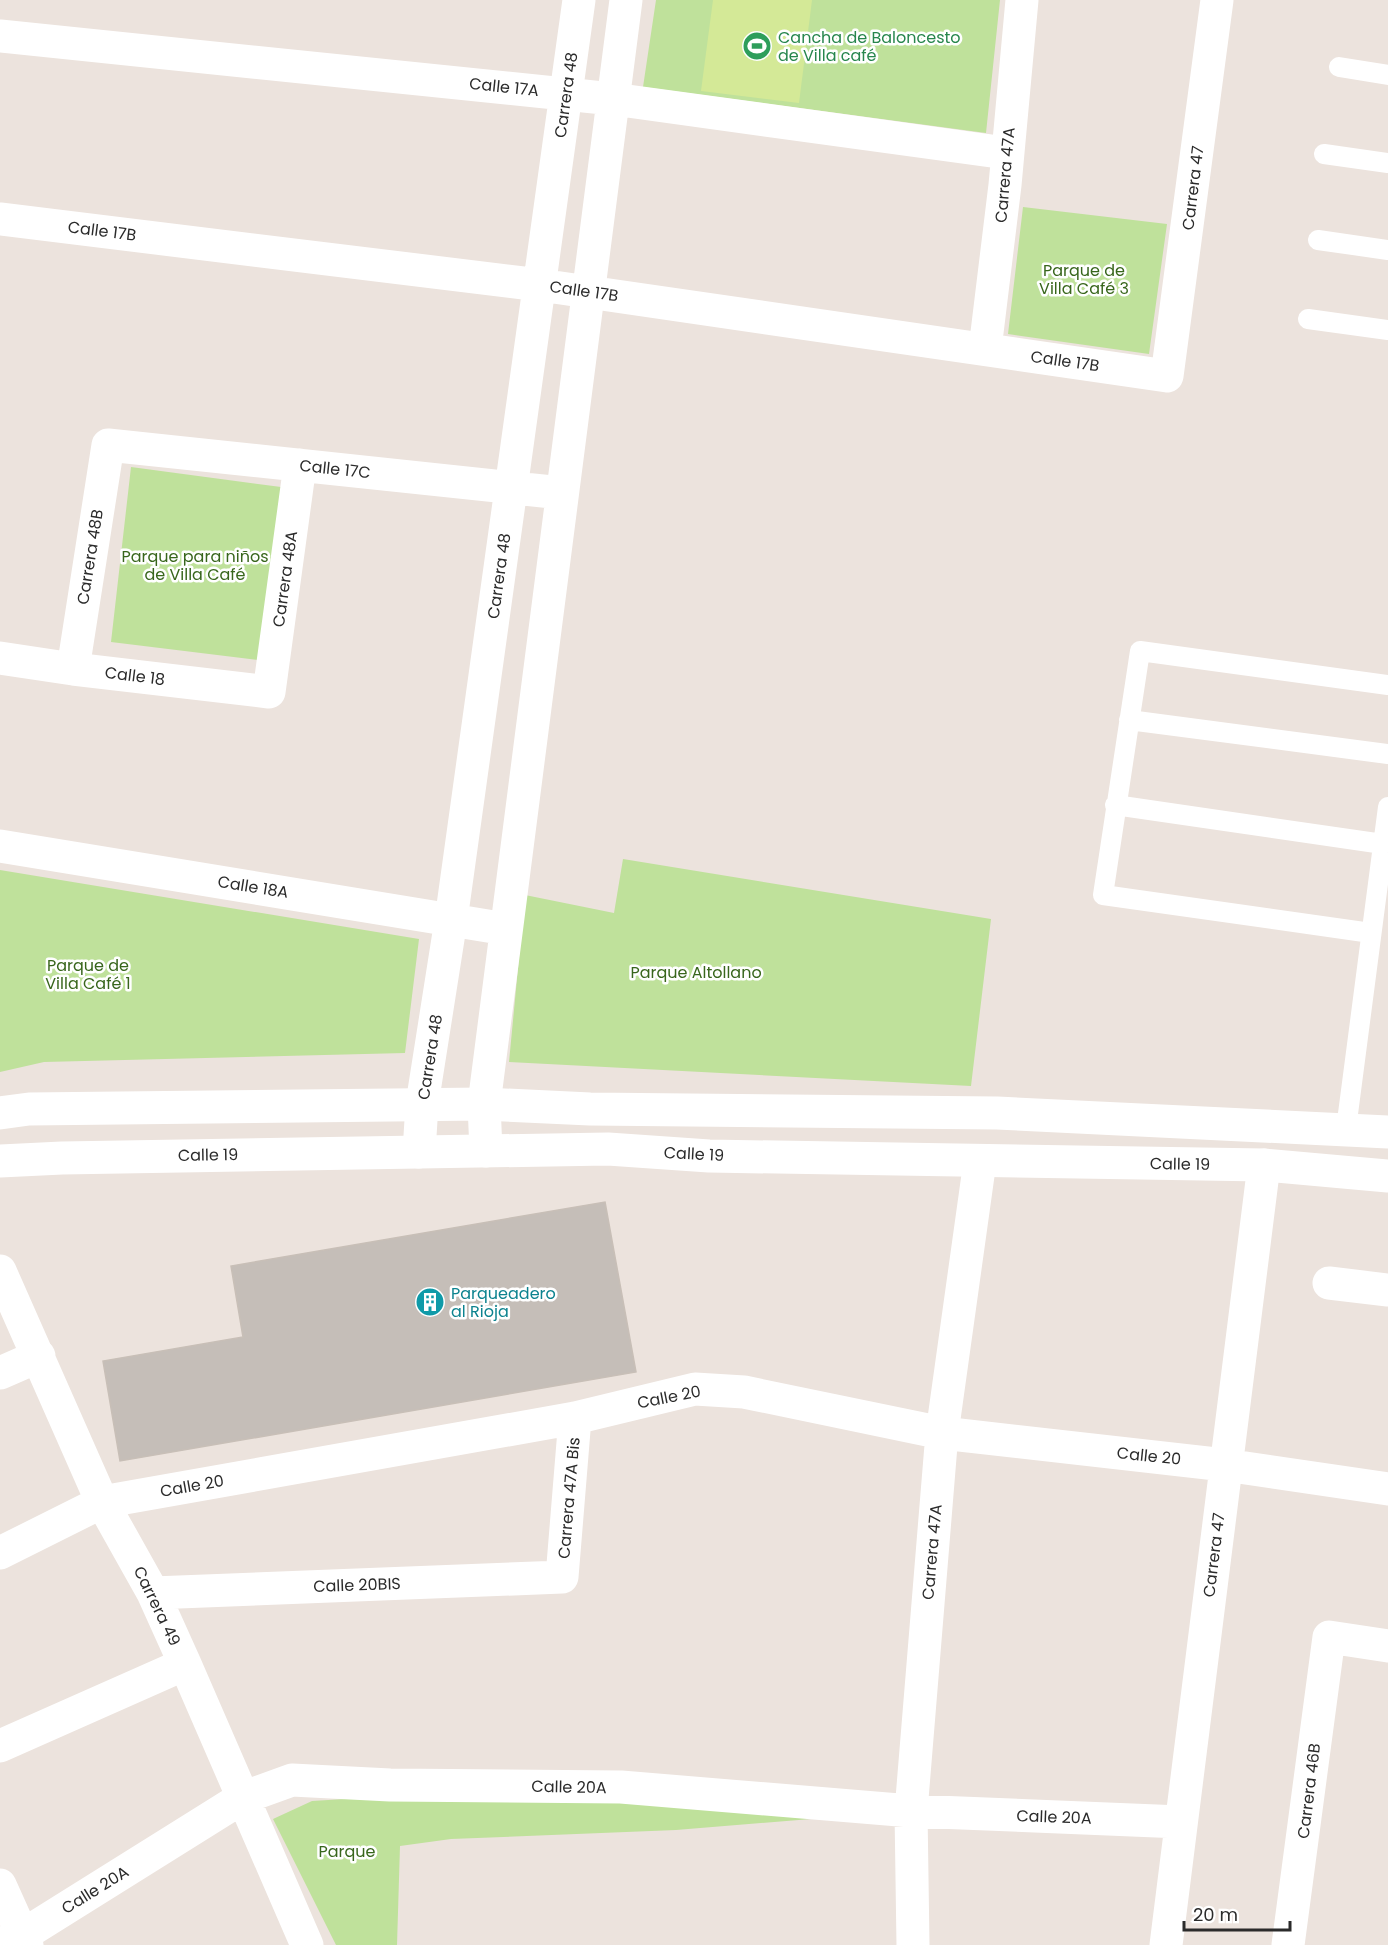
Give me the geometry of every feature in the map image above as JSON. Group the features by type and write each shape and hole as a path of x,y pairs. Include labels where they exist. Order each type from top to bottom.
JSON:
{"street":[{"name":"Carrera 48","path":"419,1152 422,1104 452,920 579,0"},
{"path":"486,1151 484,1104 626,0"},
{"name":"Carrera 47A","path":"985,349 1005,185 1006,153 1022,0"},
{"name":"Carrera 47","path":"1167,376 1217,0"},
{"name":"Calle 17A","path":"0,36 613,99 1006,153"},
{"name":"Calle 17B","path":"0,219 588,291 1167,376"},
{"name":"Calle 17C","path":"108,445 562,493"},
{"name":"Carrera 48B","path":"73,669 108,445"},
{"name":"Carrera 48A","path":"269,692 300,465"},
{"name":"Calle 18","path":"0,658 269,692"},
{"name":"Calle 18A","path":"0,846 506,929"},
{"path":"0,1113 29,1109 484,1104 590,1109 997,1113 1388,1132"},
{"name":"Calle 19","path":"0,1161 608,1149 709,1156 1264,1165 1388,1176"},
{"name":"Carrera 47A","path":"914,1945 910,1811 942,1433 980,1161"},
{"name":"Carrera 47","path":"1166,1945 1264,1165"},
{"name":"Carrera 49","path":"0,1271 102,1502 153,1593 307,1945"},
{"path":"1329,1283 1388,1290"},
{"path":"0,1373 39,1356"},
{"name":"Calle 20","path":"0,1553 102,1502 575,1418 695,1389 744,1392 942,1433 1225,1465 1388,1489"},
{"name":"Carrera 47A Bis","path":"562,1578 575,1418"},
{"name":"Calle 20BIS","path":"153,1593 562,1578"},
{"name":"Carrera 46B","path":"1288,1945 1329,1637 1388,1646"},
{"path":"0,1746 185,1664"},
{"name":"Calle 20A","path":"17,1941 242,1798 292,1780 390,1785 621,1787 910,1811 1181,1822"},
{"path":"0,1885 17,1941"}],"lane":[{"path":"1339,67 1388,75"},
{"path":"1324,154 1388,163"},
{"path":"1318,240 1388,250"},
{"path":"1308,319 1388,330"},
{"path":"1371,933 1103,895 1140,651 1388,685"},
{"path":"1130,720 1388,754"},
{"path":"1115,805 1383,844"},
{"path":"1346,1129 1388,807"}],"green space":[{"path":"656,0 1000,0 986,133 643,87"},
{"name":"Cancha de Baloncesto de Villa café","path":"713,0 812,0 799,103 701,91"},
{"name":"Parque de Villa Café 3","path":"1023,207 1167,224 1149,354 1008,334"},
{"name":"Parque para niños de Villa Café","path":"131,467 281,487 258,660 111,642"},
{"name":"Parque Altollano","path":"623,859 991,919 971,1086 509,1062 525,895 614,913"},
{"name":"Parque de Villa Café 1","path":"0,870 419,939 405,1053 44,1062 0,1072"},
{"name":"Parque","path":"610,1792 872,1814 676,1830 451,1839 400,1846 397,1945 336,1945 273,1819 312,1801 394,1796"}],"building":[{"name":"Parqueadero al Rioja","path":"605,1202 636,1372 120,1461 103,1361 243,1337 231,1266"}],"place":[{"name":"Cancha de Baloncesto de Villa café","path":"757,46"},
{"name":"Parqueadero al Rioja","path":"430,1302"}]}
